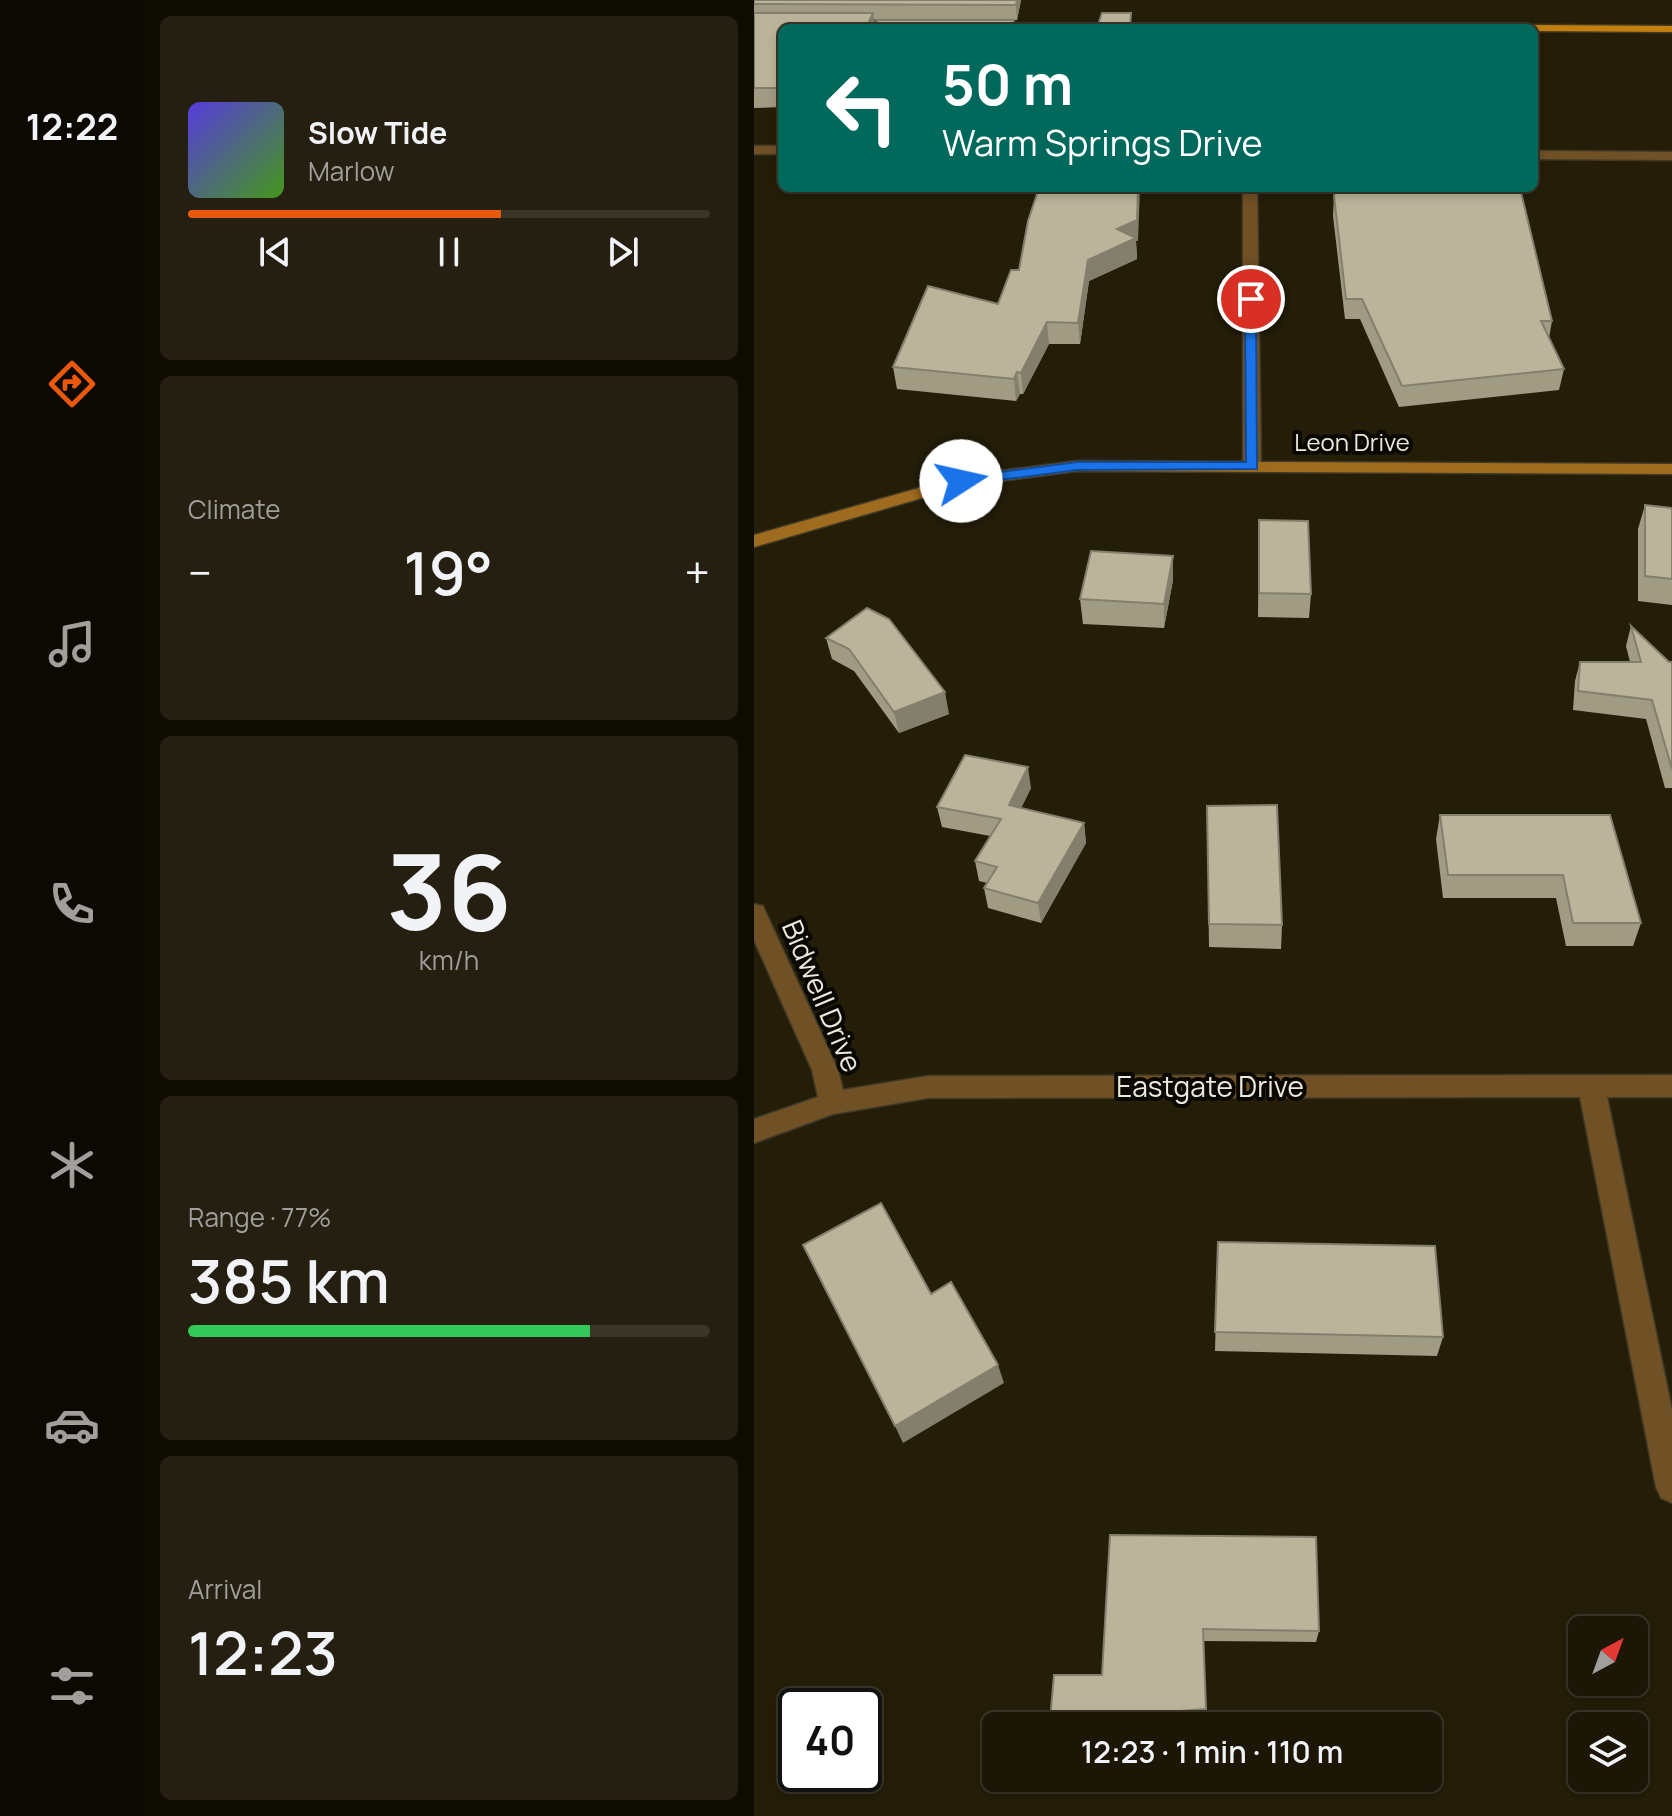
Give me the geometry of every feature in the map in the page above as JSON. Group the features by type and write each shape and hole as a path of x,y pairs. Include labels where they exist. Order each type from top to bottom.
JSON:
{"main road":[{"path":"1538,28 1672,29"}],"street":[{"path":"754,150 778,150"},
{"path":"1538,155 1672,156"},
{"path":"1250,192 1252,466"},
{"name":"Leon Drive","path":"754,541 916,493 1018,471 1077,466 1672,469"},
{"name":"Bidwell Drive","path":"754,913 825,1070 833,1103"},
{"path":"1591,1086 1672,1487"},
{"name":"Eastgate Drive","path":"754,1131 833,1103 928,1087 1672,1086"}],"building":[{"path":"754,0 1017,0 1016,5 754,4"},
{"path":"754,13 873,13 868,24 778,24 778,88 754,88"},
{"path":"1102,13 1131,13 1130,24 1098,24"},
{"path":"876,20 1014,20 1013,24 878,24"},
{"path":"1038,192 1138,192 1137,220 1117,229 1136,238 1088,260 1078,323 1047,322 1021,373 1017,372 1014,379 893,367 928,286 998,304 1011,270 1019,270 1028,221"},
{"path":"1335,192 1521,192 1552,321 1541,321 1564,369 1402,386 1362,299 1346,299"},
{"path":"1645,505 1672,508 1672,579 1645,576"},
{"path":"1259,520 1308,521 1311,594 1259,593"},
{"path":"1091,551 1173,556 1164,604 1080,599"},
{"path":"867,608 889,619 945,692 894,712 849,649 826,638"},
{"path":"1631,626 1672,662 1672,769 1652,700 1578,691 1580,662 1641,662"},
{"path":"965,755 1028,767 1009,805 1084,823 1038,903 984,888 997,867 975,861 1001,819 937,807"},
{"path":"1277,805 1282,925 1209,924 1207,806"},
{"path":"1440,815 1610,815 1641,923 1573,923 1563,875 1448,875"},
{"path":"881,1203 931,1294 951,1282 998,1365 895,1426 803,1245"},
{"path":"1218,1242 1435,1246 1443,1337 1215,1332"},
{"path":"1110,1535 1316,1537 1319,1631 1203,1629 1206,1709 1051,1712 1054,1675 1102,1675"}],"route":[{"path":"961,481 1018,471 1077,466 1252,466 1251,299"}]}
